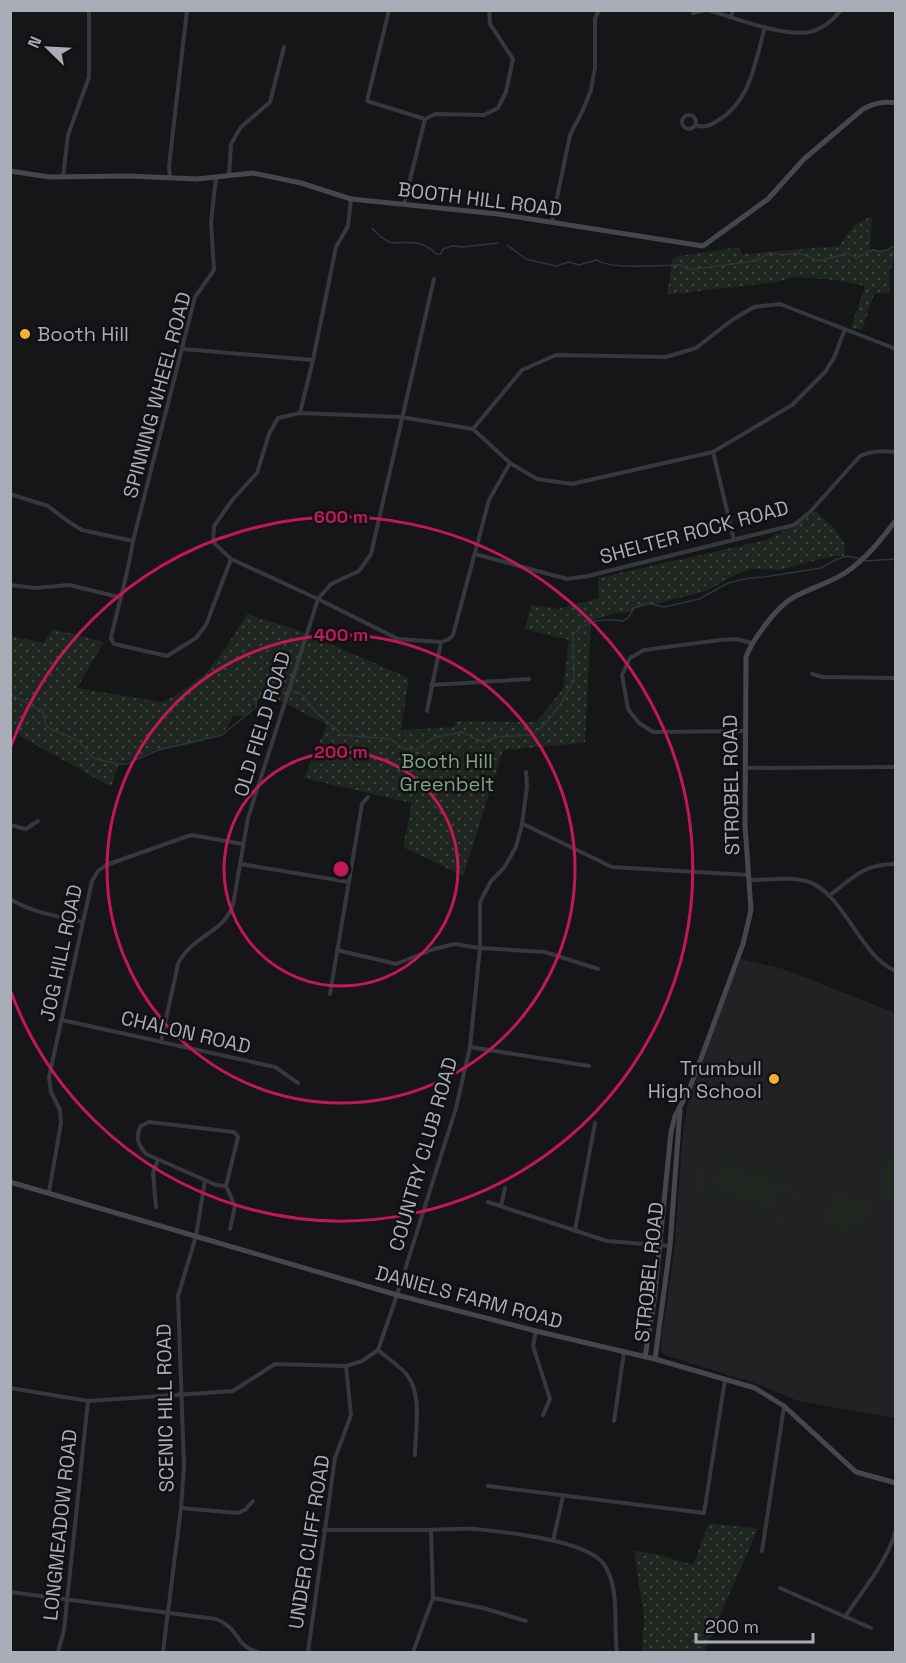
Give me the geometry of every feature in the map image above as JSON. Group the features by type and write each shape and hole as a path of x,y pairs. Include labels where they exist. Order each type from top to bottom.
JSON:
{"street":[{"path":"63,178 68,135 88,77 89,10"},
{"path":"171,178 169,166 188,10"},
{"path":"389,10 368,101 425,119 435,114 483,116 498,108 506,92 513,59 490,24 489,10"},
{"path":"552,222 570,135 584,110 591,90 595,68 595,18 599,10"},
{"path":"693,13 707,10 765,27 811,32 830,22 841,10"},
{"path":"730,17 733,10"},
{"path":"695,125 705,126 718,121 728,115 739,103 749,83 765,27"},
{"path":"229,175 231,144 241,127 270,102 284,47"},
{"name":"BOOTH HILL ROAD","path":"10,171 63,178 216,178 253,172 301,183 351,199 498,214 703,246 768,199 804,159 863,108 884,101 896,104"},
{"path":"404,204 425,119"},
{"name":"SPINNING WHEEL ROAD","path":"216,178 211,222 214,270 195,297 133,541 129,566 119,597 111,638 114,644 167,656 196,638 206,625 231,559"},
{"path":"300,413 336,247 348,226 351,199"},
{"path":"318,598 331,584 359,571 371,554 434,279"},
{"path":"473,429 522,370 556,355 666,357 696,348 732,320 754,307 780,304 896,349"},
{"path":"510,463 489,500 453,635 441,642 398,639 318,598 231,559 213,542 214,526 233,499 257,473 269,434 278,418 300,413 401,417 473,429 510,463 537,479 572,484 713,452 792,405 825,372 834,358 845,329"},
{"path":"183,349 313,360"},
{"name":"SHELTER ROCK ROAD","path":"475,554 567,579 588,576 794,525 810,512 860,456 880,450 896,452"},
{"path":"713,452 734,540"},
{"path":"10,494 48,506 82,530 133,541"},
{"name":"STROBEL ROAD","path":"645,1357 654,1301 668,1151 675,1116 702,1056 743,944 751,910 745,825 744,671 746,657 751,643 791,598 843,574 858,564 879,544 896,520"},
{"path":"10,585 35,588 69,585 119,597"},
{"name":"OLD FIELD ROAD","path":"161,1042 178,963 183,953 230,916 249,818 318,598"},
{"path":"745,731 653,732 639,723 628,710 622,675 630,658 644,650 720,640 736,639 751,643"},
{"path":"427,711 441,642"},
{"path":"812,674 822,677 896,678"},
{"path":"432,685 529,679"},
{"path":"745,768 896,767"},
{"name":"COUNTRY CLUB ROAD","path":"378,1350 456,1108 470,1047 480,948 480,902 491,881 504,868 512,854 522,824 527,787 526,772"},
{"path":"330,994 362,804 368,797"},
{"path":"10,825 26,829 38,821"},
{"path":"522,824 612,867 804,880 819,886 880,961 896,971"},
{"name":"JOG HILL ROAD","path":"49,1192 61,1123 60,1110 51,1092 49,1077 92,881 98,871 106,865 191,835 243,844"},
{"path":"240,864 349,882"},
{"path":"829,896 868,867 878,864 896,864"},
{"path":"10,899 23,908 82,922"},
{"path":"337,950 396,964 454,944 545,952 598,969"},
{"name":"CHALON ROAD","path":"62,1020 275,1067 298,1083"},
{"path":"470,1047 589,1066"},
{"name":"STROBEL ROAD","path":"655,1359 670,1246 675,1152 680,1108"},
{"path":"226,1186 220,1187 146,1154 138,1145 137,1132 141,1126 149,1122 234,1132 238,1137 226,1186 235,1206 230,1229"},
{"path":"575,1230 595,1123"},
{"path":"668,1151 675,1152"},
{"path":"156,1207 153,1173 158,1160"},
{"name":"SCENIC HILL ROAD","path":"163,1653 184,1466 178,1296 196,1236 205,1180"},
{"name":"DANIELS FARM ROAD","path":"10,1182 397,1295 655,1359 755,1388 784,1406 856,1472 896,1483"},
{"path":"501,1206 505,1188"},
{"path":"488,1202 607,1241 670,1246"},
{"path":"536,1331 533,1346 550,1399 543,1415"},
{"path":"10,1388 88,1401 233,1391 275,1364 346,1366 362,1361 378,1350 409,1377 414,1391 415,1455"},
{"path":"614,1421 624,1352"},
{"name":"UNDER CLIFF ROAD","path":"308,1653 334,1458 351,1415 346,1366"},
{"path":"488,1486 704,1512 725,1380"},
{"name":"LONGMEADOW ROAD","path":"58,1653 64,1630 88,1401"},
{"path":"762,1551 784,1406"},
{"path":"553,1541 563,1496"},
{"path":"181,1508 238,1513 245,1510 253,1501"},
{"path":"324,1530 474,1529 553,1541 585,1550 595,1555 603,1563 609,1575 616,1605 616,1653"},
{"path":"413,1653 433,1598 431,1530"},
{"path":"845,1617 882,1564 889,1552 896,1530"},
{"path":"780,1588 871,1629"},
{"path":"10,1592 222,1621 236,1632 244,1646 257,1653"},
{"path":"433,1598 483,1608 526,1621"}],"shaded area":[{"path":"740,959 783,969 895,1013 895,1418 798,1401 760,1385 665,1355 660,1349 674,1253 683,1132 688,1103"}],"green space":[{"path":"872,217 870,249 895,250 895,256 889,273 890,293 874,294 862,330 851,328 865,286 835,280 796,277 776,282 667,295 673,257 739,247 742,254 839,246 857,224"},
{"name":"Booth Hill Greenbelt","path":"816,511 836,530 845,544 844,556 832,556 780,570 752,569 739,573 706,591 591,621 585,743 503,750 463,876 403,847 412,803 304,778 327,725 267,694 254,704 247,716 234,716 223,733 192,744 155,750 119,764 111,787 11,731 11,636 43,643 53,629 104,642 77,688 162,702 173,697 206,673 225,649 247,614 298,630 409,678 401,730 454,727 456,721 536,722 563,689 569,640 525,629 531,605 558,609 599,598 598,578 766,540 796,525"},
{"path":"895,1142 895,1205 878,1196"},
{"path":"720,1153 787,1179 792,1185 795,1197 791,1209 779,1218 778,1223 699,1192 698,1170 703,1160","holes":["721,1157 783,1180 790,1190 791,1201 785,1211 774,1215 751,1209 712,1193 703,1185 701,1175 705,1165"]},
{"path":"722,1161 782,1184 771,1211 711,1188"},
{"path":"844,1191 872,1203 864,1220 848,1231 834,1227 825,1221 837,1195"},
{"path":"709,1523 758,1529 704,1652 642,1652 644,1617 634,1551 656,1554 693,1565"}],"waterway":[{"path":"372,228 391,243 421,244 436,254 441,254 443,249 452,246 498,243"},
{"path":"507,245 526,259 556,266 569,262 579,265 597,260 625,266 680,265 687,270 755,261 770,253 783,255 799,253 819,261 848,253 856,258 873,250 887,250 896,245"},
{"path":"293,691 301,694 315,711 343,735 391,739 404,749 417,749 433,738 461,732 483,742 497,737 530,735 542,727 559,707 574,680 573,635 583,626 603,620 623,621 628,618 634,608 647,603 664,607 699,599 728,583 821,568 847,556 861,559"},
{"path":"865,561 896,559"},
{"path":"10,694 42,710 47,727 79,741 93,758 126,764 158,750 222,735 256,707 256,699 271,686 283,688"}],"place":[{"name":"Booth Hill","path":"25,334"},
{"name":"Trumbull High School","path":"774,1079"}]}
